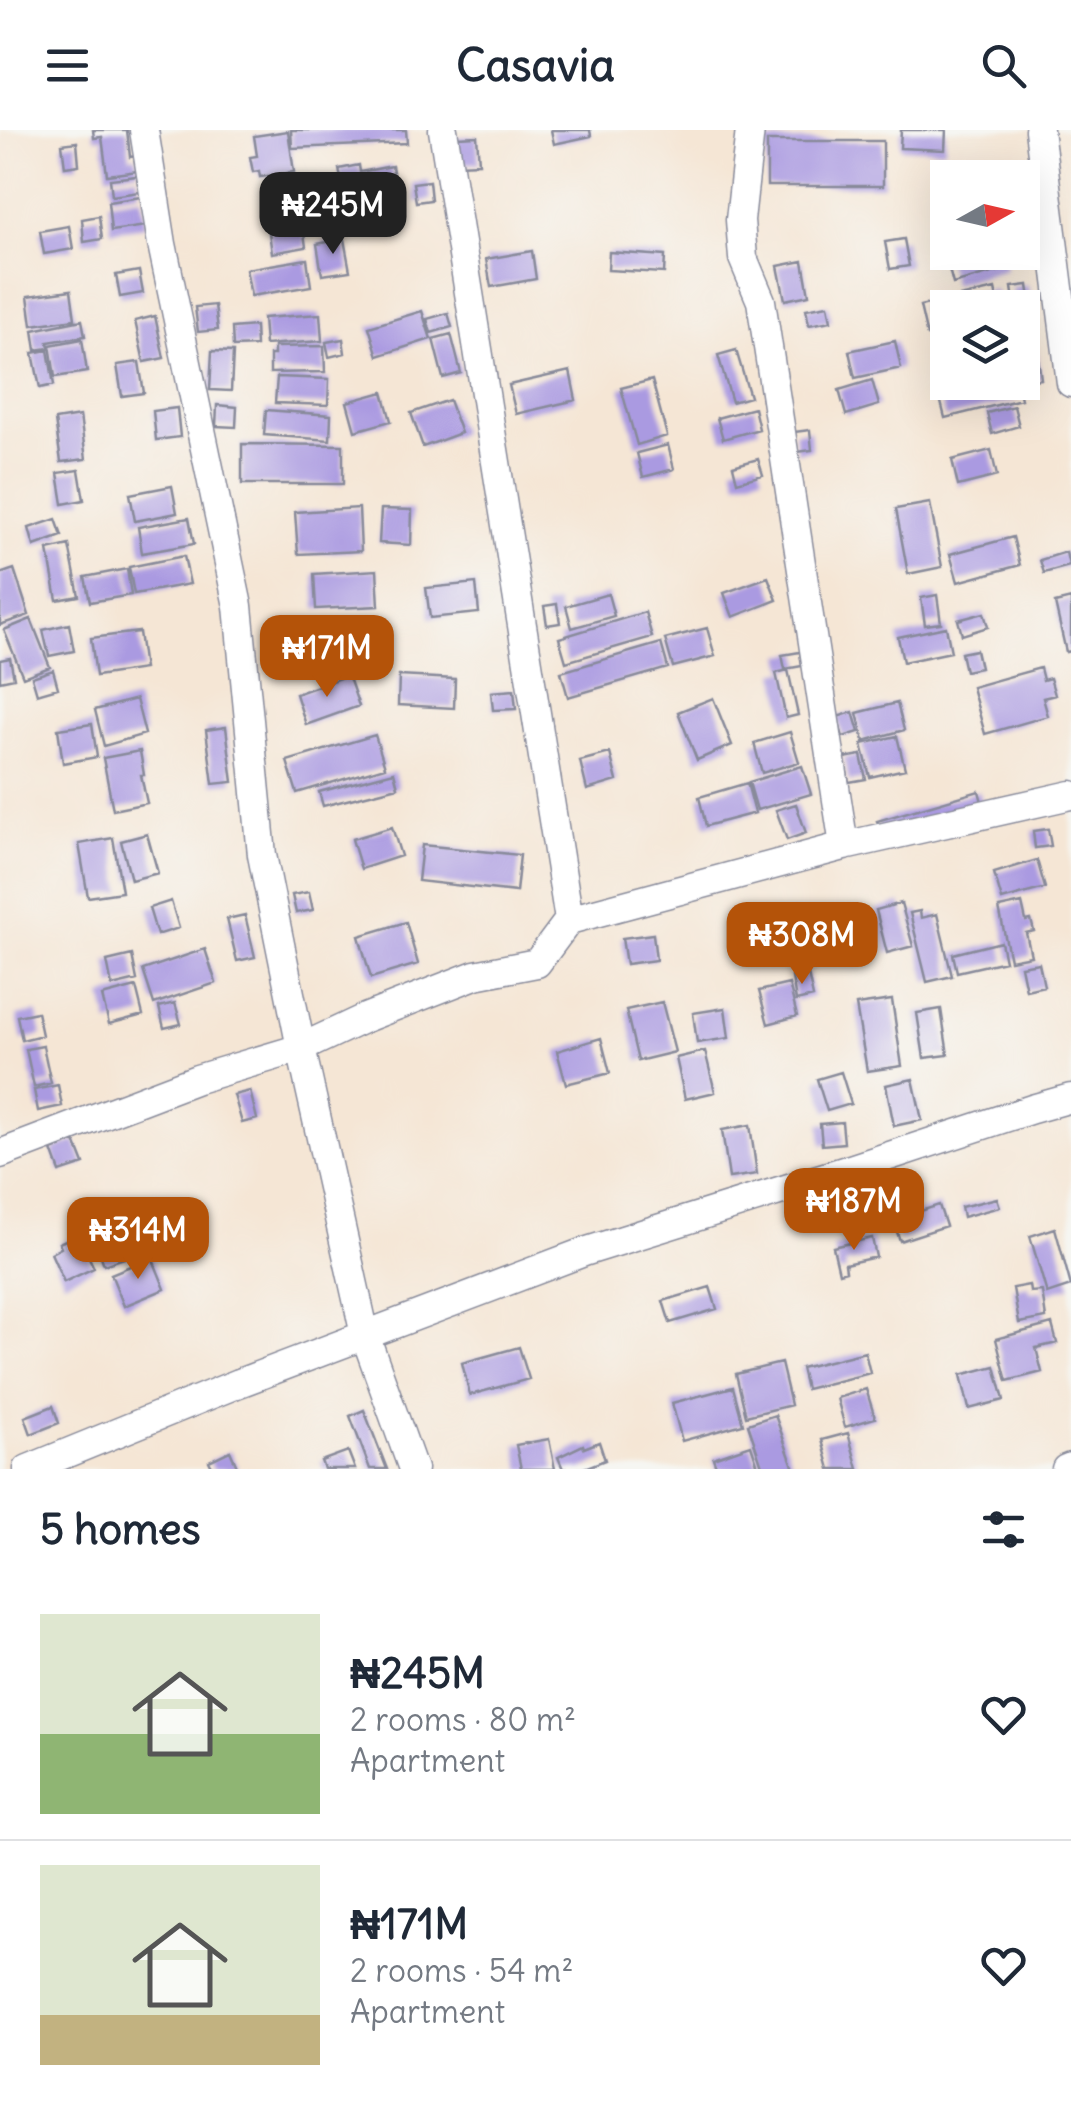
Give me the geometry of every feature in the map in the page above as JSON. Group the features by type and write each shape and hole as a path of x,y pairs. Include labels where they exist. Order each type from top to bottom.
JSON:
{"street":[{"path":"144,130 162,244 238,606 262,855 366,1335 413,1469"},
{"path":"443,130 568,920"},
{"path":"750,130 740,220 743,258 761,301 844,846"},
{"path":"1039,130 1068,334 1071,383"},
{"path":"0,1154 197,1079 301,1048 475,975 537,964 568,920 844,846 1071,795"},
{"path":"28,1469 239,1382 584,1252 1071,1098"}],"building":[{"path":"93,130 127,130 130,157 136,156 138,171 107,175 102,137 94,138"},
{"path":"291,130 406,130 407,143 292,148"},
{"path":"551,130 590,130 591,136 554,144"},
{"path":"901,130 946,130 945,150 900,148"},
{"path":"288,131 294,172 260,177 259,171 253,172 250,157 257,156 254,136"},
{"path":"477,136 479,163 458,164 457,137"},
{"path":"767,141 883,141 883,186 767,186"},
{"path":"77,142 79,165 65,167 62,144"},
{"path":"359,165 360,172 392,166 396,188 345,198 339,169"},
{"path":"137,176 139,192 112,196 110,179"},
{"path":"429,181 431,200 416,202 413,183"},
{"path":"298,191 306,247 272,253 267,219 282,216 270,217 267,196"},
{"path":"141,197 146,226 111,231 108,202"},
{"path":"99,216 102,239 84,242 82,219"},
{"path":"69,226 73,249 44,254 40,231"},
{"path":"344,239 350,271 322,275 317,244"},
{"path":"904,239 909,266 890,269 885,242"},
{"path":"532,251 536,279 491,287 486,259"},
{"path":"609,252 665,256 664,273 608,270"},
{"path":"307,259 311,286 251,296 246,269"},
{"path":"803,261 809,295 785,300 778,266"},
{"path":"949,270 1002,270 953,284"},
{"path":"139,271 143,293 120,297 116,275"},
{"path":"1028,285 1029,290 1012,290"},
{"path":"71,290 75,319 32,325 28,296"},
{"path":"930,304 930,335 927,336 920,306"},
{"path":"215,305 218,330 198,332 195,307"},
{"path":"828,305 831,321 809,325 806,309"},
{"path":"422,311 431,339 378,356 369,327"},
{"path":"448,313 452,327 431,333 427,319"},
{"path":"320,314 322,341 265,345 263,318"},
{"path":"155,316 164,358 144,362 135,321"},
{"path":"82,320 85,336 48,342 49,348 36,350 33,330"},
{"path":"255,326 256,346 233,347 232,328"},
{"path":"451,334 461,373 443,378 433,339"},
{"path":"82,339 87,372 55,377 50,345"},
{"path":"343,339 345,353 329,357 326,342"},
{"path":"895,341 901,368 855,378 849,351"},
{"path":"324,346 325,372 270,373 274,347"},
{"path":"48,350 54,385 40,388 33,353"},
{"path":"736,350 750,397 732,402 718,355"},
{"path":"212,351 233,352 231,391 210,390"},
{"path":"139,362 144,393 122,396 117,365"},
{"path":"570,371 576,400 516,414 509,385"},
{"path":"277,377 329,379 328,405 275,403"},
{"path":"652,380 667,436 637,445 621,388"},
{"path":"872,380 879,405 846,415 839,390"},
{"path":"383,392 391,421 355,431 347,402"},
{"path":"449,400 461,433 423,447 411,413"},
{"path":"940,400 1017,400 945,418"},
{"path":"217,405 237,407 236,427 216,426"},
{"path":"1014,406 1019,426 992,434 987,413"},
{"path":"177,408 180,437 156,440 153,411"},
{"path":"754,408 759,429 723,439 717,418"},
{"path":"266,410 331,415 330,440 264,435"},
{"path":"80,416 86,459 61,462 55,420"},
{"path":"810,430 812,450 797,452 794,432"},
{"path":"242,444 343,445 343,484 242,484"},
{"path":"668,445 674,469 643,477 637,453"},
{"path":"991,450 997,476 958,486 952,460"},
{"path":"758,459 763,475 737,482 733,466"},
{"path":"79,470 84,500 63,504 58,473"},
{"path":"172,486 177,513 135,521 130,494"},
{"path":"930,503 942,567 908,574 896,509"},
{"path":"359,508 361,551 298,554 295,512"},
{"path":"381,509 412,510 411,545 379,543"},
{"path":"189,518 194,544 142,553 138,527"},
{"path":"56,519 62,536 34,546 29,528"},
{"path":"1013,537 1020,565 958,582 950,554"},
{"path":"69,545 79,596 57,600 48,550"},
{"path":"1066,552 1069,566 1044,573 1040,560"},
{"path":"184,556 190,584 134,594 129,567"},
{"path":"14,569 29,615 0,625 0,574"},
{"path":"127,569 131,595 90,602 85,577"},
{"path":"377,570 379,606 316,609 314,574"},
{"path":"768,577 777,600 733,617 724,593"},
{"path":"476,583 479,613 430,618 426,588"},
{"path":"608,594 614,616 572,628 566,606"},
{"path":"937,595 941,623 925,625 921,598"},
{"path":"1071,599 1071,651 1066,652 1055,603"},
{"path":"557,604 560,623 547,625 544,606"},
{"path":"645,612 652,637 566,662 559,638"},
{"path":"984,613 988,627 962,635 958,620"},
{"path":"31,619 50,667 23,677 4,630"},
{"path":"69,624 74,651 49,656 43,630"},
{"path":"946,627 951,652 903,662 898,637"},
{"path":"707,628 715,656 673,667 665,639"},
{"path":"139,632 144,669 96,676 91,638"},
{"path":"661,643 668,668 568,697 561,672"},
{"path":"976,650 980,668 965,671 961,653"},
{"path":"800,652 802,666 785,669 782,655"},
{"path":"10,658 14,678 0,681 0,660"},
{"path":"1040,668 1043,680 1050,678 1055,695 1043,698 1048,716 985,734 972,687"},
{"path":"53,670 58,688 37,694 32,677"},
{"path":"788,670 798,715 786,718 776,673"},
{"path":"348,675 359,706 306,725 296,694"},
{"path":"399,676 455,679 454,708 398,705"},
{"path":"514,690 516,709 493,710 491,692"},
{"path":"713,698 732,745 697,760 678,712"},
{"path":"136,699 145,734 104,746 95,710"},
{"path":"897,703 904,730 864,741 857,713"},
{"path":"853,712 859,732 843,737 837,717"},
{"path":"92,724 97,757 63,763 58,729"},
{"path":"226,727 233,782 213,784 206,730"},
{"path":"790,732 799,762 762,773 754,743"},
{"path":"375,735 385,767 297,793 287,761"},
{"path":"897,736 905,769 870,777 862,744"},
{"path":"140,751 147,803 113,810 103,758"},
{"path":"610,753 617,781 587,790 580,761"},
{"path":"861,755 866,779 849,782 844,758"},
{"path":"802,766 811,794 757,810 749,782"},
{"path":"394,772 398,787 323,806 319,792"},
{"path":"747,783 755,813 706,826 699,797"},
{"path":"979,791 982,802 881,832 877,821"},
{"path":"796,804 806,833 787,840 776,810"},
{"path":"392,827 401,856 361,869 352,839"},
{"path":"1048,829 1051,846 1035,848 1033,831"},
{"path":"147,834 158,873 131,880 121,841"},
{"path":"113,838 122,892 88,897 79,844"},
{"path":"422,845 520,855 516,892 418,881"},
{"path":"1037,860 1045,888 1002,900 994,873"},
{"path":"309,892 313,910 296,913 292,895"},
{"path":"171,901 179,928 157,935 149,908"},
{"path":"901,903 913,946 887,953 876,910"},
{"path":"1022,903 1026,921 1031,920 1034,931 1026,933 1031,956 1010,960 999,908"},
{"path":"920,911 921,918 937,914 952,976 927,982 910,913"},
{"path":"795,912 797,920 808,918 818,965 790,970 780,924 788,922 787,914"},
{"path":"245,915 255,957 237,961 227,919"},
{"path":"406,922 418,964 371,978 359,936"},
{"path":"653,934 656,960 626,964 622,938"},
{"path":"1001,942 1005,961 957,972 953,954"},
{"path":"205,949 216,983 154,1004 143,970"},
{"path":"132,955 137,980 112,986 107,961"},
{"path":"1039,963 1044,986 1026,990 1021,966"},
{"path":"808,974 813,997 796,1001 792,977"},
{"path":"789,984 797,1016 768,1024 759,991"},
{"path":"136,987 143,1015 109,1024 102,996"},
{"path":"892,1000 902,1066 867,1071 856,1005"},
{"path":"662,1002 675,1052 638,1061 626,1010"},
{"path":"175,1003 181,1024 164,1028 159,1007"},
{"path":"725,1008 729,1038 697,1043 693,1013"},
{"path":"941,1009 948,1055 924,1058 917,1013"},
{"path":"37,1012 42,1035 22,1040 17,1016"},
{"path":"601,1038 610,1073 566,1084 557,1051"},
{"path":"43,1046 51,1083 34,1087 26,1049"},
{"path":"705,1051 715,1092 685,1099 676,1058"},
{"path":"841,1072 851,1104 827,1111 817,1079"},
{"path":"913,1079 922,1120 894,1126 886,1085"},
{"path":"58,1085 62,1106 38,1111 34,1090"},
{"path":"250,1091 257,1119 242,1123 234,1095"},
{"path":"842,1122 844,1143 822,1145 820,1124"},
{"path":"750,1125 757,1174 729,1178 722,1130"},
{"path":"75,1141 84,1164 60,1172 52,1150"},
{"path":"997,1198 1000,1207 963,1217 961,1207"},
{"path":"939,1205 946,1226 900,1241 893,1220"},
{"path":"113,1210 130,1256 104,1265 88,1219"},
{"path":"1055,1228 1071,1286 1047,1294 1030,1236"},
{"path":"872,1238 876,1257 845,1264 846,1271 839,1273 833,1247"},
{"path":"68,1239 71,1245 81,1241 94,1268 64,1282 51,1253"},
{"path":"152,1257 165,1289 124,1306 111,1274"},
{"path":"1029,1285 1030,1292 1042,1291 1046,1318 1019,1323 1013,1288"},
{"path":"710,1287 717,1309 670,1323 663,1301"},
{"path":"1052,1324 1057,1343 1036,1348 1042,1372 1007,1381 996,1339"},
{"path":"519,1347 529,1379 470,1395 462,1363"},
{"path":"865,1352 870,1373 806,1389 801,1368"},
{"path":"781,1363 791,1405 746,1416 736,1374"},
{"path":"995,1366 1004,1400 969,1409 961,1375"},
{"path":"733,1387 743,1424 682,1441 672,1403"},
{"path":"866,1389 875,1418 845,1427 837,1398"},
{"path":"53,1406 59,1423 31,1434 25,1417"},
{"path":"364,1410 387,1469 370,1469 350,1416"},
{"path":"775,1415 794,1469 763,1469 748,1424"},
{"path":"848,1433 858,1469 830,1469 822,1440"},
{"path":"549,1439 555,1469 521,1469 516,1445"},
{"path":"599,1442 605,1460 582,1469 563,1469 558,1457"},
{"path":"751,1445 759,1469 717,1469 713,1458"},
{"path":"230,1451 238,1469 213,1469 209,1461"},
{"path":"348,1451 355,1469 324,1469 321,1461"}]}
